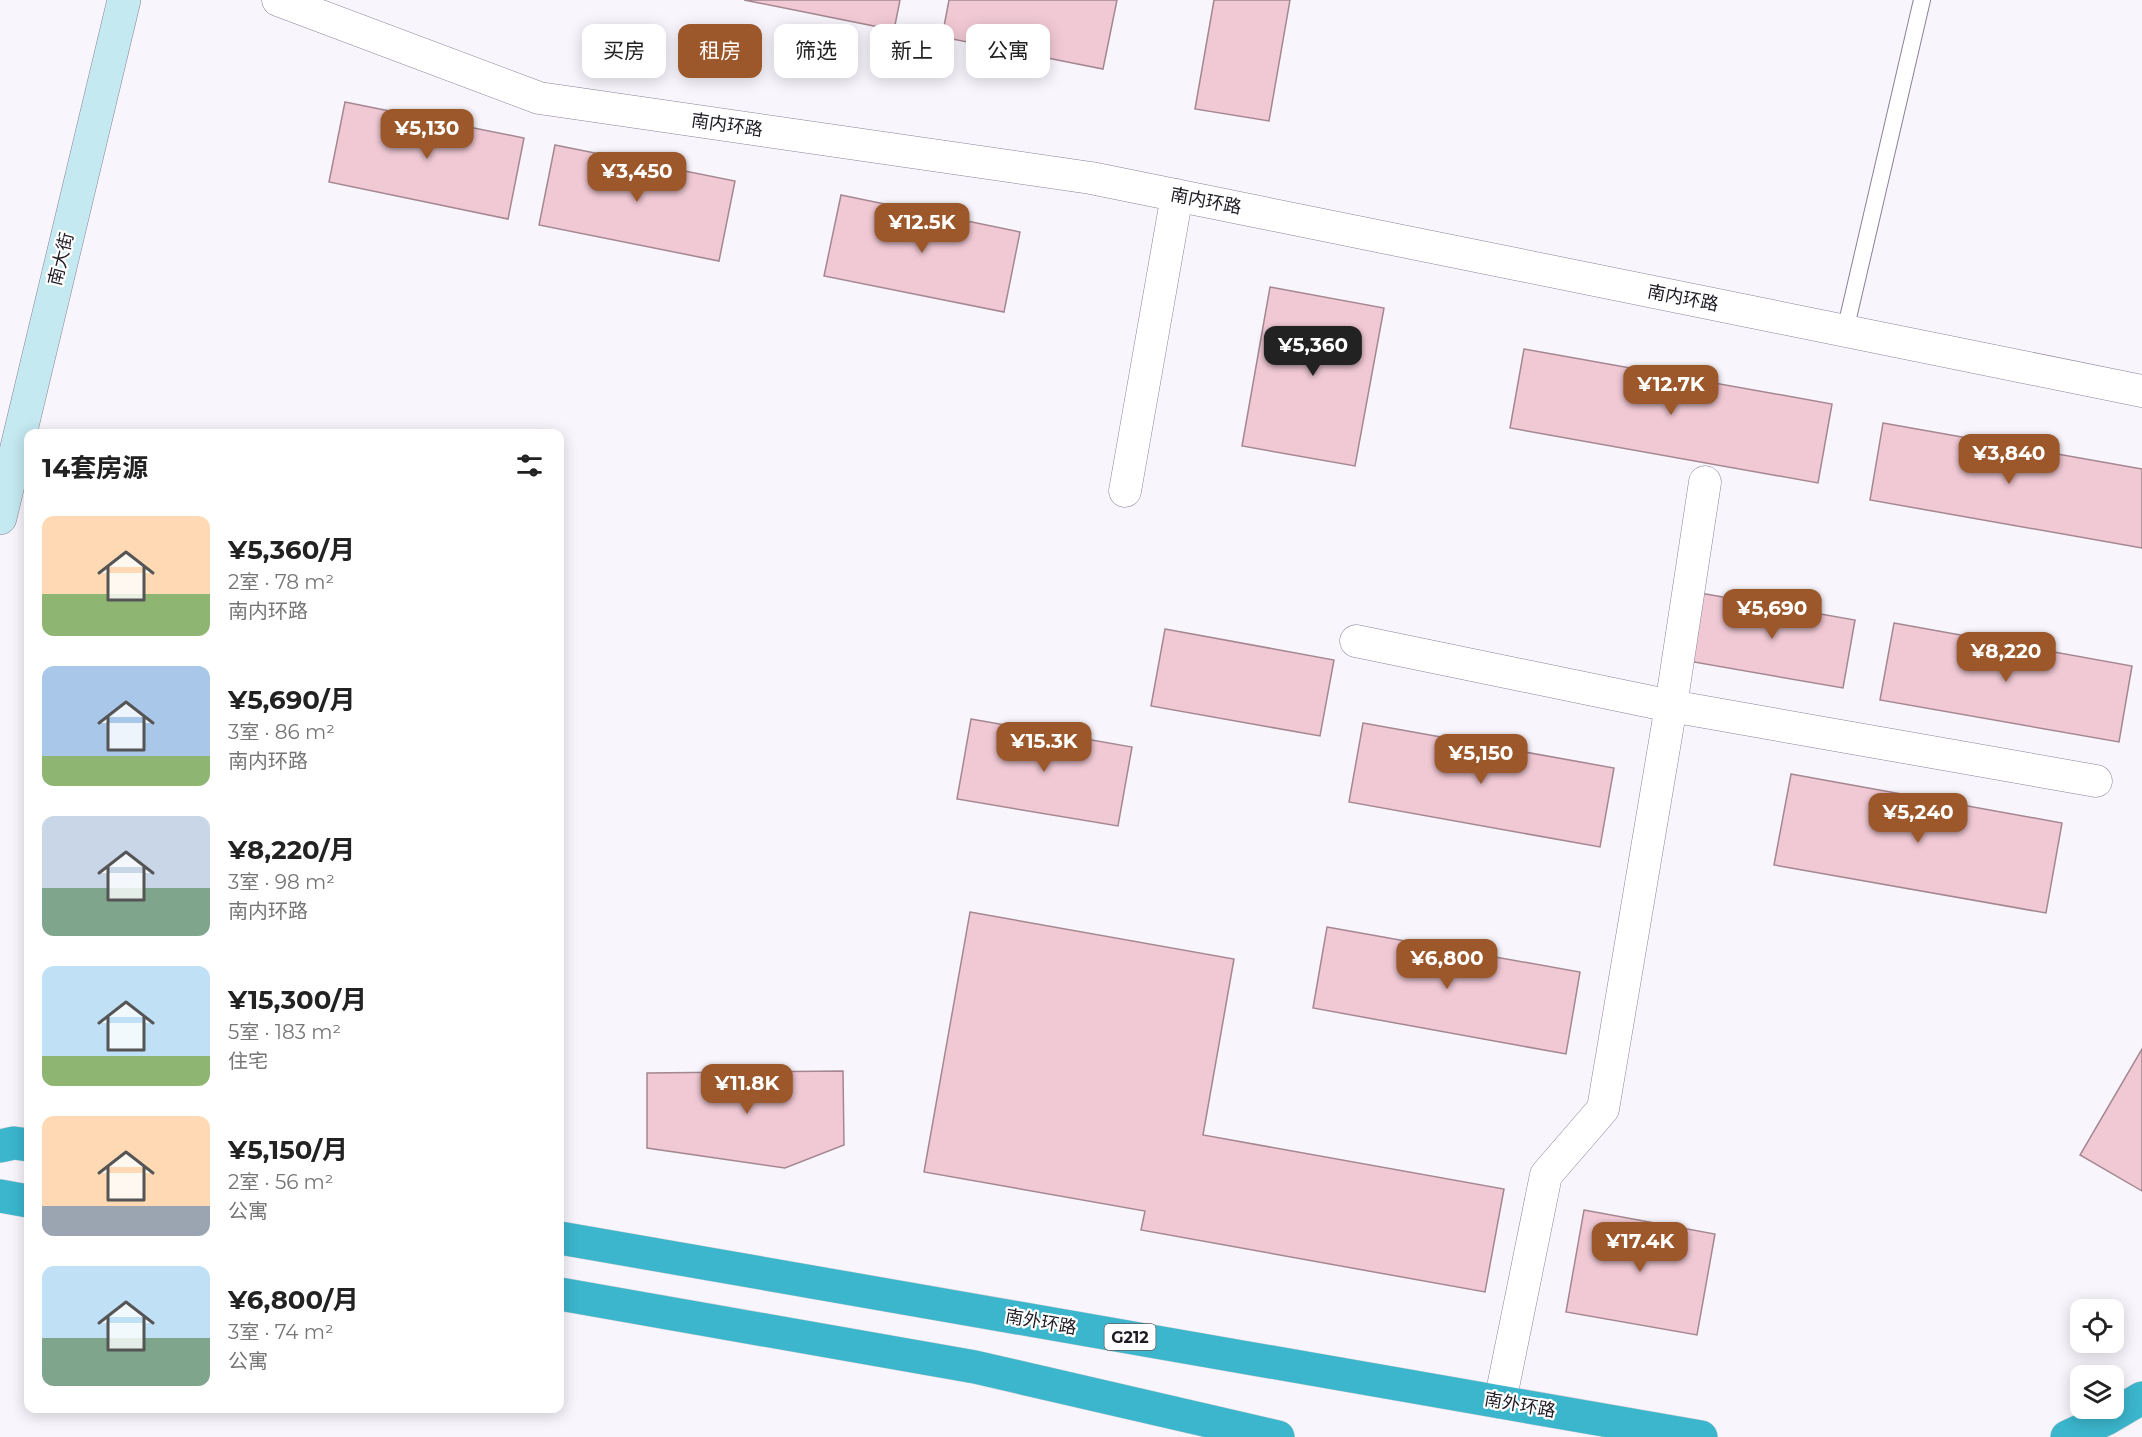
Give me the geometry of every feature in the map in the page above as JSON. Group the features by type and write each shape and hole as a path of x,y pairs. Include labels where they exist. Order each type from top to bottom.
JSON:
{"highway":[{"path":"0,1146 14,1143 24,1145"},
{"path":"0,1196 24,1200"},
{"name":"南外环路","path":"564,1239 1701,1437"},
{"path":"564,1295 975,1366 1278,1437"},
{"path":"2067,1437 2106,1419 2142,1398"}],"main road":[{"name":"南大街","path":"0,518 124,0"}],"street":[{"name":"南内环路","path":"278,0 539,98 1079,176 2142,391"},
{"path":"1125,491 1177,195"},
{"path":"1500,1402 1546,1175 1603,1109 1671,706 1705,482"},
{"path":"1356,641 1671,706 2096,781"}],"lane":[{"path":"1845,331 1922,0"}],"building":[{"path":"744,0 900,0 895,24 870,25"},
{"path":"949,0 1117,0 1103,69 1050,58 1050,24 966,24 966,42 954,39 954,24 944,24"},
{"path":"1214,0 1290,0 1269,121 1195,109"},
{"path":"345,102 524,138 508,219 329,182"},
{"path":"555,145 735,181 719,261 539,225"},
{"path":"841,195 1020,232 1004,312 824,276"},
{"path":"1270,287 1384,308 1355,466 1242,446"},
{"path":"1524,349 1832,404 1818,483 1510,428"},
{"path":"1883,423 2142,469 2142,548 1870,500"},
{"path":"1700,593 1855,620 1843,688 1688,661"},
{"path":"1894,623 2132,666 2119,742 1880,700"},
{"path":"1165,629 1334,660 1320,736 1151,706"},
{"path":"971,719 1132,747 1118,826 957,799"},
{"path":"1363,723 1614,768 1600,847 1349,802"},
{"path":"1791,774 2062,823 2046,913 1774,865"},
{"path":"970,912 1234,959 1203,1135 1504,1189 1485,1292 1141,1230 1145,1211 924,1172"},
{"path":"1327,927 1580,972 1566,1054 1313,1008"},
{"path":"2142,1049 2142,1191 2080,1155"},
{"path":"843,1071 844,1145 785,1168 647,1148 647,1073"},
{"path":"1584,1210 1715,1234 1697,1335 1566,1312"}]}
